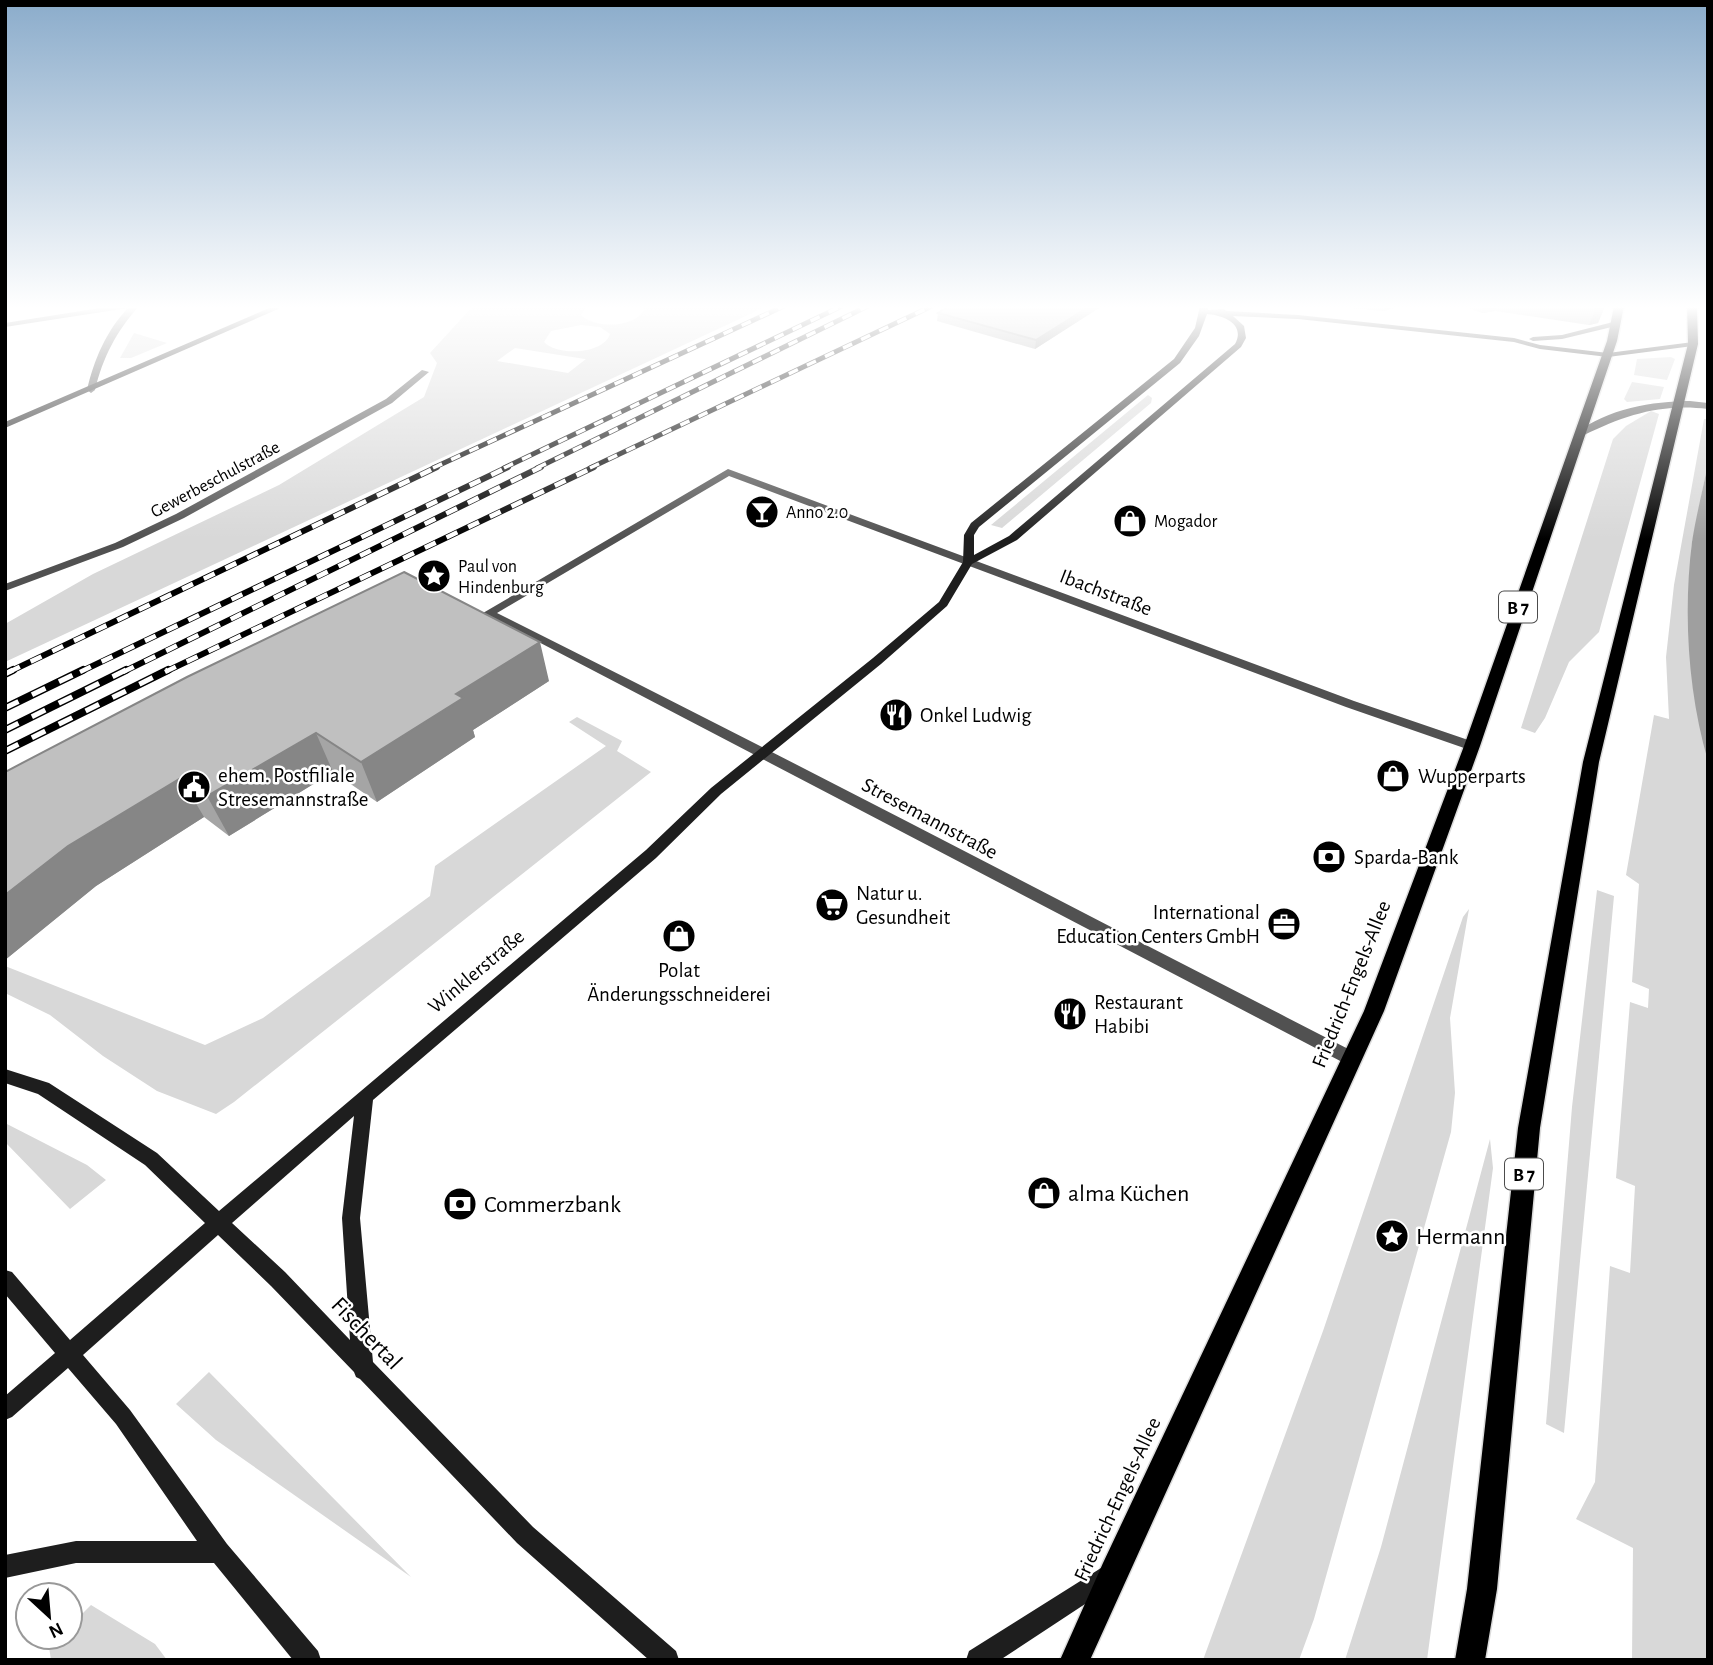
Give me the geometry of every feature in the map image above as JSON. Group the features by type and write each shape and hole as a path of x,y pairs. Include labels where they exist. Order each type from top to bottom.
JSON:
{"main road":[{"path":"5,425 104,384"},
{"path":"968,562 969,535 975,525 1151,384"},
{"path":"968,562 1013,538 1193,384"},
{"name":"Friedrich-Engels-Allee","path":"1075,1660 1374,1011 1472,746 1497,666 1581,433 1596,384"},
{"name":"B 7","path":"1469,1660 1482,1589 1529,1128 1591,762 1683,384"},
{"name":"Winklerstraße","path":"5,1410 217,1224 651,854 716,791 943,604 968,562"},
{"name":"Fischertal","path":"5,1076 43,1088 151,1159 278,1279 525,1535 667,1660"},
{"path":"363,1370 351,1217 365,1097"},
{"path":"5,1279 123,1417 219,1552 309,1660"},
{"path":"5,1567 76,1552 219,1552"},
{"path":"978,1660 1113,1573"}],"street":[{"path":"91,390 93,384"},
{"name":"Gewerbeschulstraße","path":"5,588 119,545 180,516 389,401 410,384"},
{"path":"1581,433 1623,414 1679,401 1706,406"},
{"name":"Ibachstraße","path":"489,613 728,472 1350,704 1472,746"},
{"name":"Stresemannstraße","path":"489,613 1352,1059"}],"shaded area":[{"path":"429,384 601,384 5,662 5,624 93,574 279,485 424,397"},
{"path":"1631,384 1664,387 1660,399 1627,402 1624,399"},
{"path":"1148,395 1152,398 1151,403 1002,528 991,525"},
{"path":"1651,411 1659,414 1599,632 1569,662 1545,718 1535,733 1521,728 1613,439 1626,426"},
{"path":"1704,419 1708,419 1708,463 1692,543 1688,604 1693,687 1708,761 1708,1660 1632,1660 1633,1548 1576,1519 1595,1482 1610,1266 1630,1273 1635,1186 1616,1178 1630,1002 1648,1008 1649,989 1632,982 1639,884 1626,875 1654,715 1669,719 1666,657 1674,585"},
{"path":"1708,463 1708,761 1692,681 1688,597 1692,542"},
{"path":"577,717 622,741 617,751 651,772 216,1114 157,1091 103,1056 50,1015 5,993 5,966 205,1045 263,1018 430,896 435,866 606,746 569,722"},
{"path":"1597,890 1614,896 1564,1433 1546,1424 1572,1107"},
{"path":"1469,909 1450,1018 1455,1093 1451,1132 1314,1619 1299,1660 1203,1660 1323,1331 1463,917"},
{"path":"5,1123 87,1165 106,1180 70,1209 5,1142"},
{"path":"1490,1139 1493,1168 1427,1660 1345,1660 1381,1547"},
{"path":"209,1372 411,1577 216,1440 176,1404"},
{"path":"91,1605 155,1644 167,1660 51,1660 50,1651 84,1651 84,1612"}],"building":[{"path":"404,572 540,642 456,694 463,698 361,762 316,733 207,796 181,778 68,846 5,895 5,772 187,677"}],"railway":[{"path":"433,468 616,384"},
{"path":"504,468 680,384"},
{"path":"537,468 709,384"},
{"path":"590,468 768,384"},
{"path":"9,672 437,467"},
{"path":"80,672 508,467"},
{"path":"123,672 541,467"},
{"path":"165,672 594,467"},
{"path":"9,672 13,670"},
{"path":"5,708 83,670"},
{"path":"5,730 126,670"},
{"path":"5,751 168,670"},
{"path":"5,674 9,672"}],"place":[{"name":"Anno 2.0","path":"762,512"},
{"name":"Mogador","path":"1130,521"},
{"name":"Paul von Hindenburg","path":"434,576"},
{"name":"Onkel Ludwig","path":"896,715"},
{"name":"Wupperparts","path":"1393,776"},
{"name":"ehem. Postfiliale Stresemannstraße","path":"194,787"},
{"name":"Sparda-Bank","path":"1329,857"},
{"name":"Natur u. Gesundheit","path":"832,905"},
{"name":"International Education Centers GmbH","path":"1284,924"},
{"name":"Polat Änderungsschneiderei","path":"679,936"},
{"name":"Restaurant Habibi","path":"1070,1014"},
{"name":"alma Küchen","path":"1044,1193"},
{"name":"Commerzbank","path":"460,1204"},
{"name":"Hermann","path":"1392,1236"}]}
